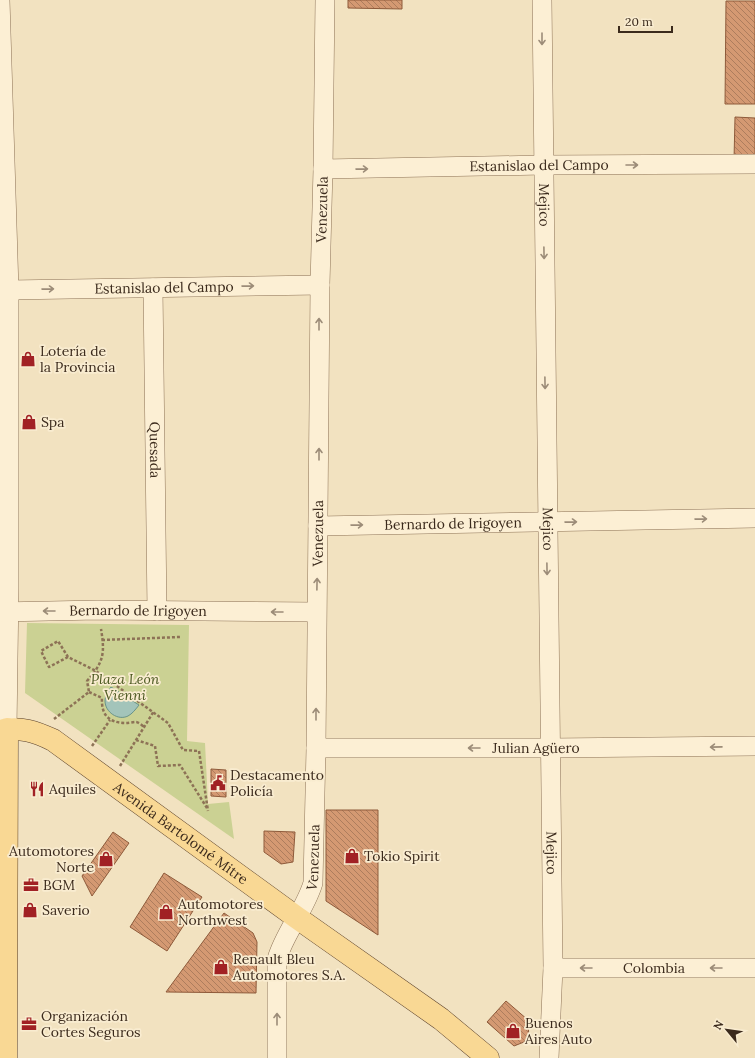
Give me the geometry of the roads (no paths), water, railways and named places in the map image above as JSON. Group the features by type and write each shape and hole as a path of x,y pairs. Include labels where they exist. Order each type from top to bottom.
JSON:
{"main road":[{"name":"Avenida Bartolomé Mitre","path":"3,730 20,729 37,732 53,740 296,917 441,1019 488,1058"},
{"path":"3,730 6,1058"}],"street":[{"path":"0,0 4,248 9,290 4,401 3,730"},
{"name":"Venezuela","path":"277,1058 276,959 281,944 310,893 313,884 325,0"},
{"name":"Mejico","path":"542,0 553,968 549,1058"},
{"name":"Estanislao del Campo","path":"323,169 543,165 755,164"},
{"name":"Estanislao del Campo","path":"9,290 320,285"},
{"name":"Quesada","path":"153,288 157,612"},
{"name":"Bernardo de Irigoyen","path":"318,526 755,518"},
{"name":"Bernardo de Irigoyen","path":"4,612 98,610 157,612 316,612"},
{"name":"Julian Agüero","path":"316,748 755,746"},
{"name":"Colombia","path":"553,968 755,968"}],"water":[{"path":"111,687 139,705 129,715 124,717 116,716 107,709 105,699"}],"place":[{"name":"Lotería de la Provincia","path":"28,359"},
{"name":"Spa","path":"29,422"},
{"name":"Destacamento Policía","path":"218,783"},
{"name":"Aquiles","path":"37,789"},
{"name":"Tokio Spirit","path":"352,856"},
{"name":"Automotores Norte","path":"106,859"},
{"name":"BGM","path":"31,885"},
{"name":"Saverio","path":"30,910"},
{"name":"Automotores Northwest","path":"166,912"},
{"name":"Renault Bleu Automotores S.A.","path":"221,967"},
{"name":"Organización Cortes Seguros","path":"29,1024"},
{"name":"Buenos Aires Auto","path":"513,1031"}],"park label":[{"name":"Plaza León Vienni","path":"125,688"}]}
